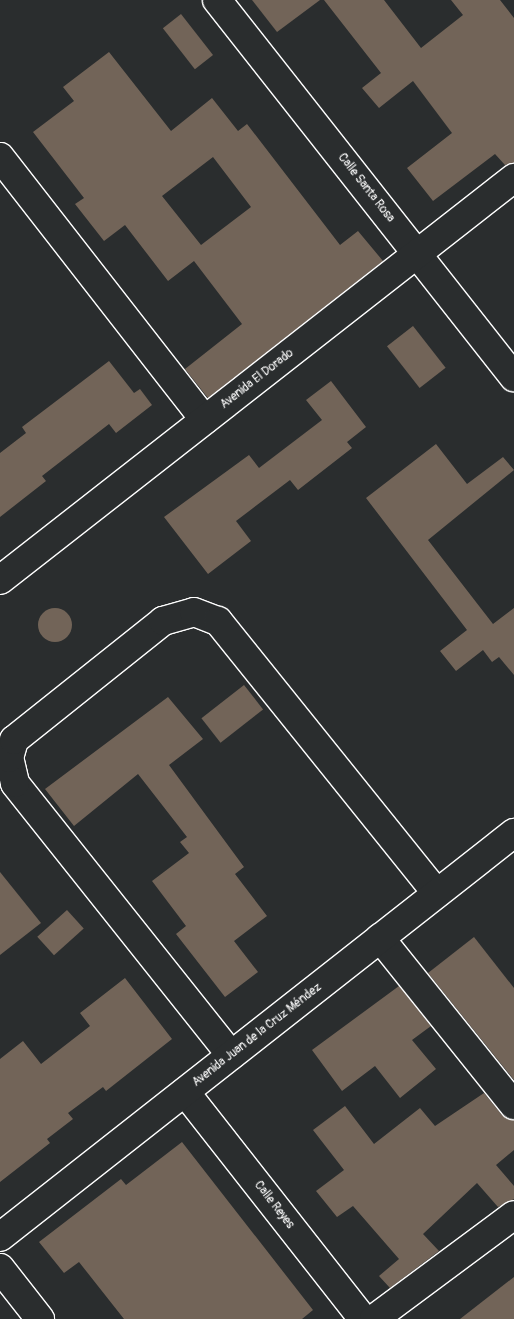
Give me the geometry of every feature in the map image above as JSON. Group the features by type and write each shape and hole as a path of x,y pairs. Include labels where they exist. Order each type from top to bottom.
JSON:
{"street":[{"name":"Calle Santa Rosa","path":"217,0 514,377"},
{"path":"0,157 205,420"},
{"name":"Avenida El Dorado","path":"0,580 514,178"},
{"path":"231,1055 15,783 9,758 14,740 163,621 194,612 218,621 437,893"},
{"name":"Avenida Juan de la Cruz Méndez","path":"0,1237 514,832"},
{"path":"380,938 514,1105"},
{"name":"Calle Reyes","path":"185,1092 363,1319"},
{"path":"374,1319 514,1215"},
{"path":"0,1268 40,1319"}],"building":[{"path":"252,0 320,0 277,32"},
{"path":"324,0 384,0 421,48 463,15 451,0 500,0 514,18 514,163 505,165 495,154 433,201 407,168 452,133 413,81 379,108 362,88 381,73"},
{"path":"181,14 213,55 195,69 163,28"},
{"path":"109,52 171,131 212,98 238,131 247,124 340,245 358,231 383,261 208,398 185,369 242,324 194,261 168,281 125,225 104,241 75,204 84,198 33,132 74,101 63,87","holes":["213,157 251,207 201,245 162,196"]},
{"path":"413,326 446,368 420,388 387,346"},
{"path":"109,361 134,393 140,389 152,405 116,433 109,424 42,476 46,481 0,517 0,453 26,433 22,427"},
{"path":"331,381 366,427 347,442 352,448 298,490 290,480 236,521 251,541 208,574 164,517 249,455 259,468 322,420 306,400"},
{"path":"436,444 467,484 503,457 514,470 428,540 493,624 514,608 514,675 499,657 492,662 483,650 456,671 440,651 467,630 366,498"},
{"path":"55,608 62,609 67,613 71,618 71,632 67,637 62,641 55,642 48,641 43,637 39,632 38,625 39,618 43,613 48,609"},
{"path":"244,685 263,709 221,743 201,718"},
{"path":"168,697 203,739 169,765 244,867 235,874 267,916 234,941 258,972 225,997 176,934 186,926 152,881 189,853 180,842 187,837 138,774 74,826 45,789"},
{"path":"0,872 41,923 0,955"},
{"path":"67,910 84,929 54,955 37,937"},
{"path":"474,937 514,988 514,1080 428,973"},
{"path":"125,978 172,1039 106,1091 103,1087 68,1113 73,1119 47,1139 50,1143 0,1182 0,1059 23,1041 41,1064 90,1026 80,1013"},
{"path":"399,986 431,1026 412,1040 436,1069 400,1098 375,1066 342,1091 312,1050"},
{"path":"484,1093 502,1115 514,1120 514,1150 496,1165 514,1186 514,1199 498,1207 477,1183 423,1234 439,1251 390,1288 379,1276 399,1259 353,1206 337,1217 316,1191 344,1170 313,1130 345,1106 374,1144 420,1108 435,1126"},
{"path":"182,1142 313,1310 302,1319 124,1319 79,1262 64,1273 39,1242 121,1179 126,1185"},
{"path":"514,1277 514,1319 460,1319"}]}
